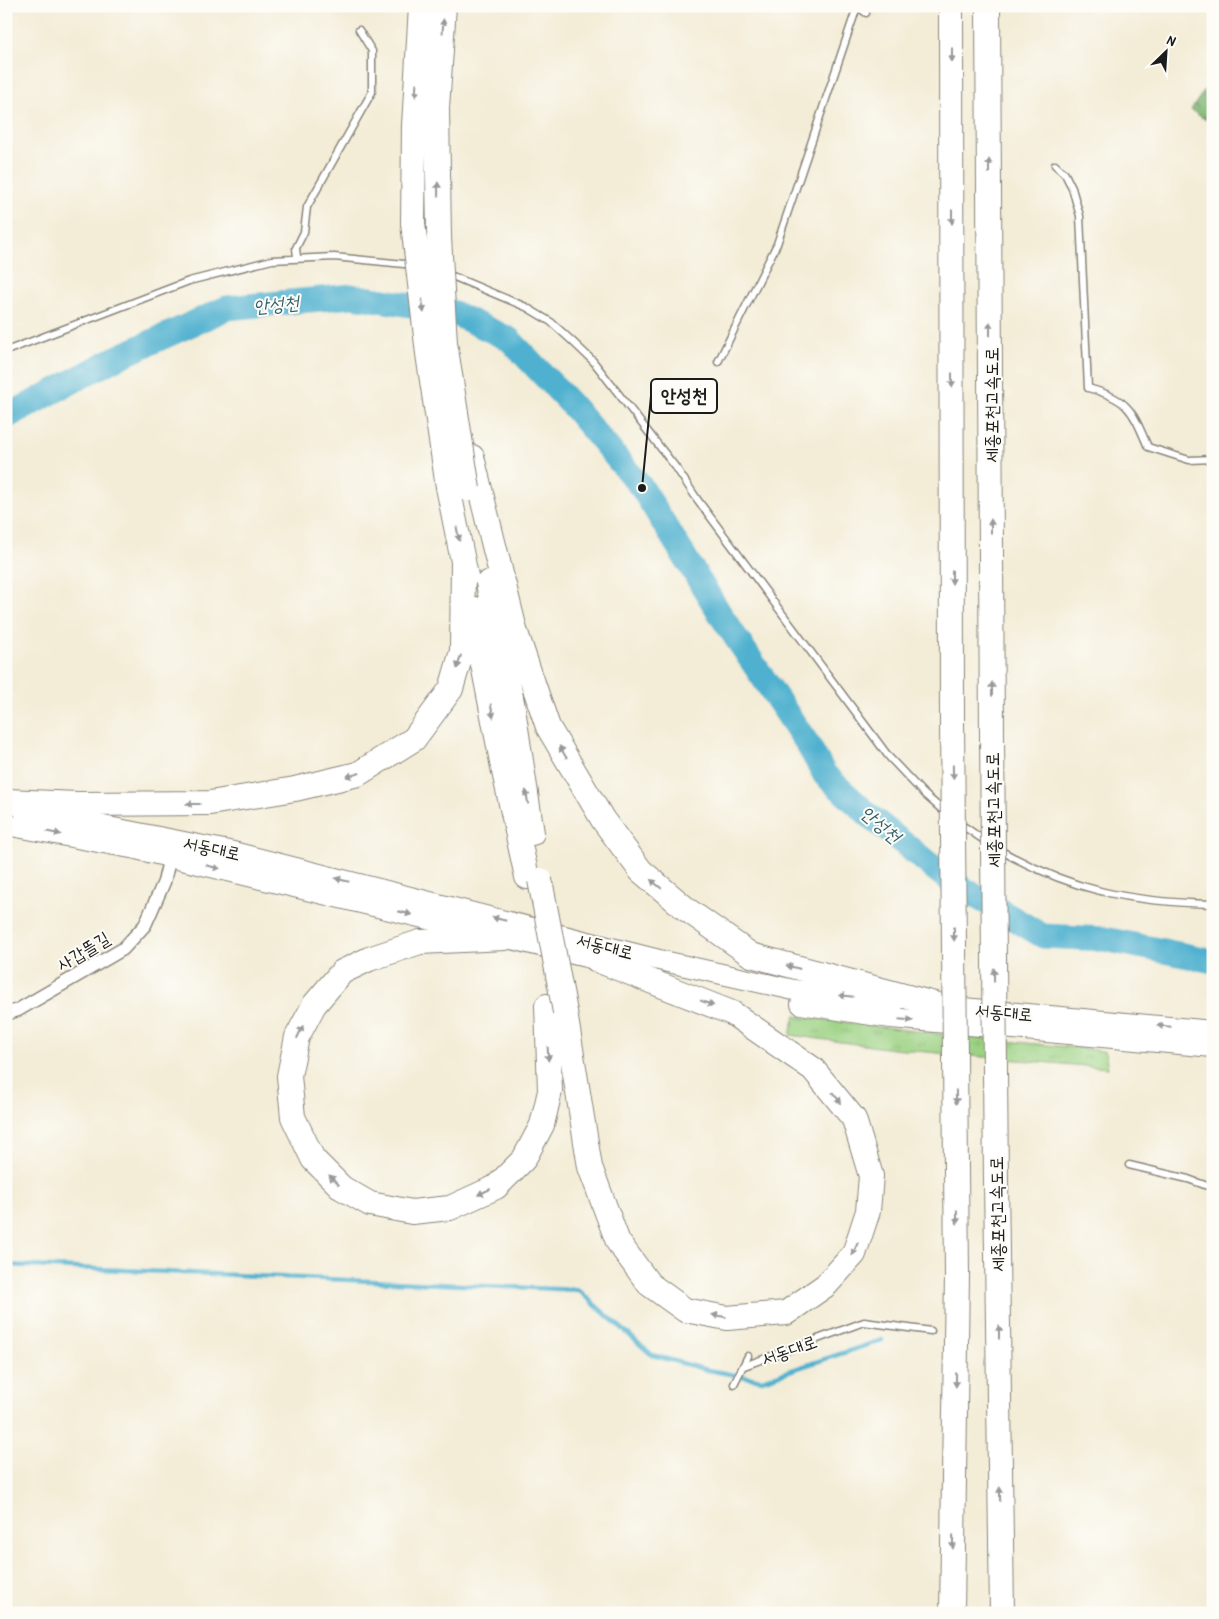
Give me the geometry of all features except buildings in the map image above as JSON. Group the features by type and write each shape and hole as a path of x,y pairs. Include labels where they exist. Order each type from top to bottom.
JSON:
{"highway":[{"path":"422,6 414,126 413,223 428,354 466,489 548,727 603,820 641,871 686,909 751,955 942,1006"},
{"path":"444,6 437,108 439,237 445,343 466,489 512,702 534,878 556,1009 590,1167 618,1242 649,1284 685,1310 727,1318 786,1313 826,1285 854,1254 868,1212 871,1176 854,1119 813,1069 732,1013 597,960"},
{"path":"952,6 952,723 957,1275 952,1613"},
{"name":"세종포천고속도로","path":"988,6 992,738 1002,1613"},
{"path":"6,801 77,804 210,803 295,789 358,774 414,740 451,689 462,651 466,489"},
{"path":"463,561 503,767 534,878"},
{"path":"505,938 420,942 369,959 342,972 314,1005 297,1037 289,1076 292,1117 313,1159 342,1188 370,1204 412,1212 450,1208 496,1187 524,1159 542,1125 550,1091 556,1009"}],"main road":[{"name":"서동대로","path":"6,807 171,848 505,938 779,999 891,1018 1213,1048"},
{"name":"서동대로","path":"6,825 171,848 229,851 659,960 794,990 942,1006 1213,1031"}],"street":[{"name":"사갑뜰길","path":"6,1014 18,1010 123,949 144,925 164,882 171,848"}],"lane":[{"path":"718,362 777,244 857,6 866,13"},
{"path":"297,257 296,248 304,232 307,207 372,92 372,51 360,30"},
{"path":"1055,164 1065,174 1072,188 1080,216 1088,388 1110,394 1134,413 1148,446 1189,460 1213,459"},
{"path":"6,351 188,282 239,268 297,257 334,257 372,260 424,268"},
{"path":"432,270 476,284 526,307 551,322 593,361 678,469 697,499 889,757 924,794 956,822 1017,860 1104,894 1132,899 1213,904"},
{"path":"1129,1165 1188,1179 1213,1188"},
{"name":"서동대로","path":"743,1368 864,1322 931,1331"},
{"name":"서동대로","path":"743,1368 748,1356"},
{"path":"734,1384 743,1368"}],"green space":[{"path":"1213,77 1213,113 1206,120 1191,110"},
{"path":"795,1016 946,1035 1097,1050 1105,1052 1108,1068 893,1049 790,1035"}],"waterway":[{"name":"안성천","path":"6,417 114,359 227,308 352,296 449,311 509,339 569,402 642,488 722,617 807,743 825,775 871,817 950,881 1043,936 1104,939 1213,961"},
{"path":"6,1265 578,1290 652,1355 708,1370 762,1380 882,1340"}],"place":[{"name":"안성천","path":"642,488"}]}
